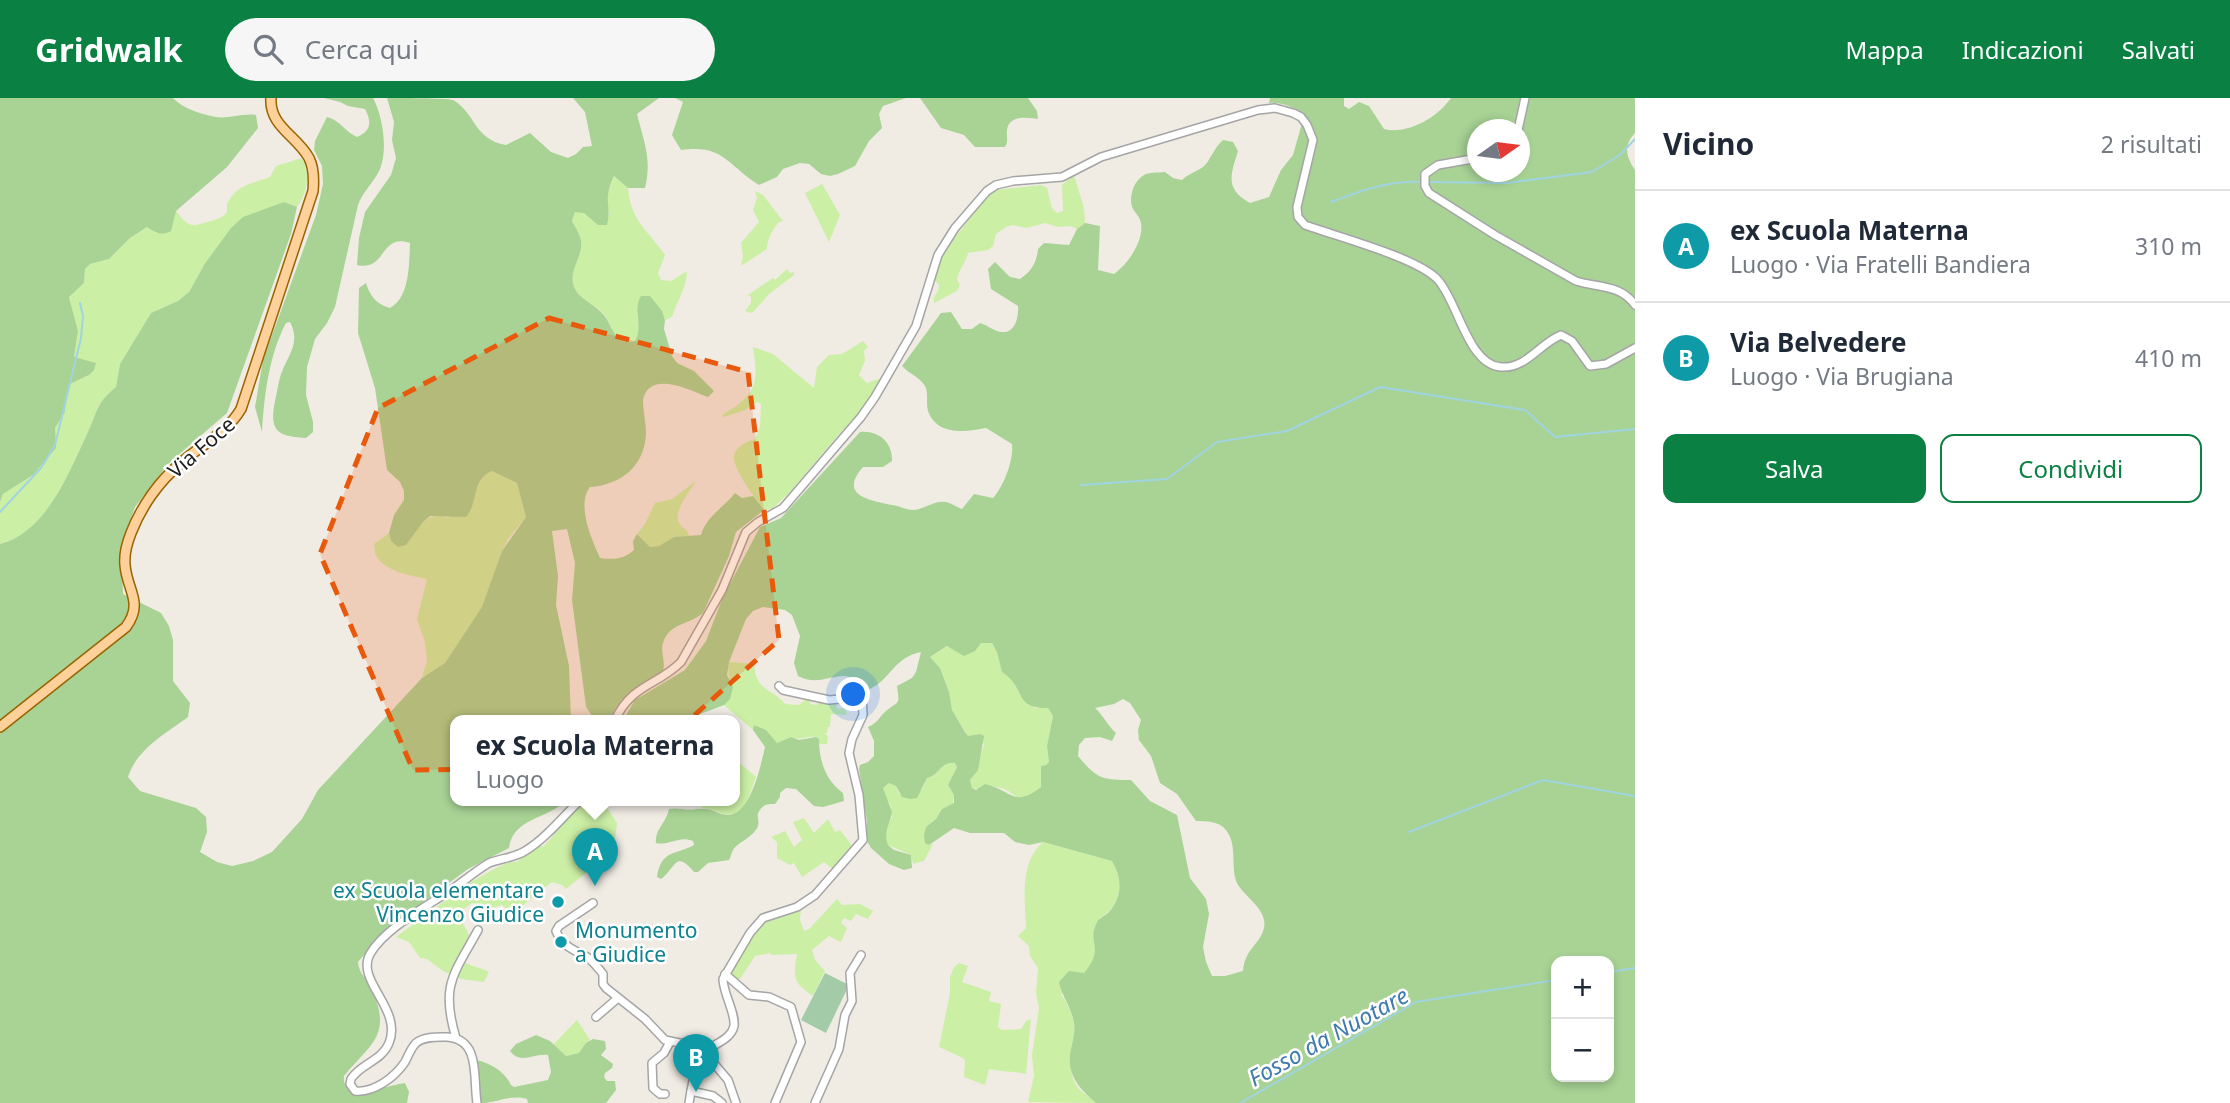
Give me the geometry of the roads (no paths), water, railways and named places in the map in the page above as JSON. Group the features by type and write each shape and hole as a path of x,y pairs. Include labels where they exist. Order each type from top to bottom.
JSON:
{"main road":[{"name":"Via Foce","path":"0,727 126,627 132,618 135,605 125,566 131,533 164,478 180,463 224,432 241,409 313,191 314,178 310,160 274,117 270,107 271,98"}],"street":[{"path":"1520,119 1525,98"},
{"path":"617,715 632,695 674,670 681,662 722,590 746,532 783,508 861,417 916,326 938,255 955,228 987,191 996,185 1013,181 1055,179 1101,157 1218,121 1258,110 1284,110 1301,117 1313,140 1297,207 1298,217 1305,225 1417,265 1436,277 1478,355 1490,365 1519,365 1550,340 1561,335 1572,341 1590,366 1606,364 1635,348"},
{"path":"1467,160 1438,165 1425,174 1424,186 1429,193 1494,235 1576,281 1591,286 1613,287 1629,297 1635,305"},
{"path":"689,1103 692,1081 705,1053 727,1037 734,1026 723,984 725,974 750,933 763,918 797,907 815,895 861,843 863,836 859,795 849,752 861,723 863,701 860,696 829,700 783,690 779,686"},
{"path":"477,1103 472,1055 469,1046 456,1038 437,1037 416,1043 399,1070 371,1090 355,1091 350,1084 354,1074 387,1049 391,1036 387,1007 366,970 372,951 404,923 490,863 526,851 574,806"},
{"path":"593,904 559,926 556,931 571,951 592,961 603,974 603,984 645,1018 665,1041 694,1046 705,1053 728,1080 736,1103"},
{"path":"456,1038 449,1003 451,979 478,930"},
{"path":"815,1103 839,1049 845,1015 852,1001 850,973 861,955"},
{"path":"725,974 749,995 769,997 791,1007 801,1042 775,1103"},
{"path":"596,1017 618,998"},
{"path":"665,1094 660,1094 653,1088 652,1063 664,1053 670,1042"},
{"path":"691,1091 713,1096 722,1103"}],"waterway":[{"path":"1427,182 1506,183 1592,172 1620,155 1635,139"},
{"path":"1331,202 1364,190 1422,182"},
{"path":"0,512 41,468 55,445 81,338 83,316 80,303"},
{"path":"1081,485 1167,479 1217,442 1287,431 1380,387 1525,410 1555,437 1635,429"},
{"path":"1409,832 1543,780 1635,796"},
{"name":"Fosso da Nuotare","path":"1614,971 1635,968"},
{"name":"Fosso da Nuotare","path":"1240,1103 1416,1002 1551,981"}],"place":[{"name":"ex Scuola Materna","path":"595,886"},
{"name":"ex Scuola elementare Vincenzo Giudice","path":"558,902"},
{"name":"Monumento a Giudice","path":"561,942"},
{"name":"Via Belvedere","path":"696,1092"}]}
